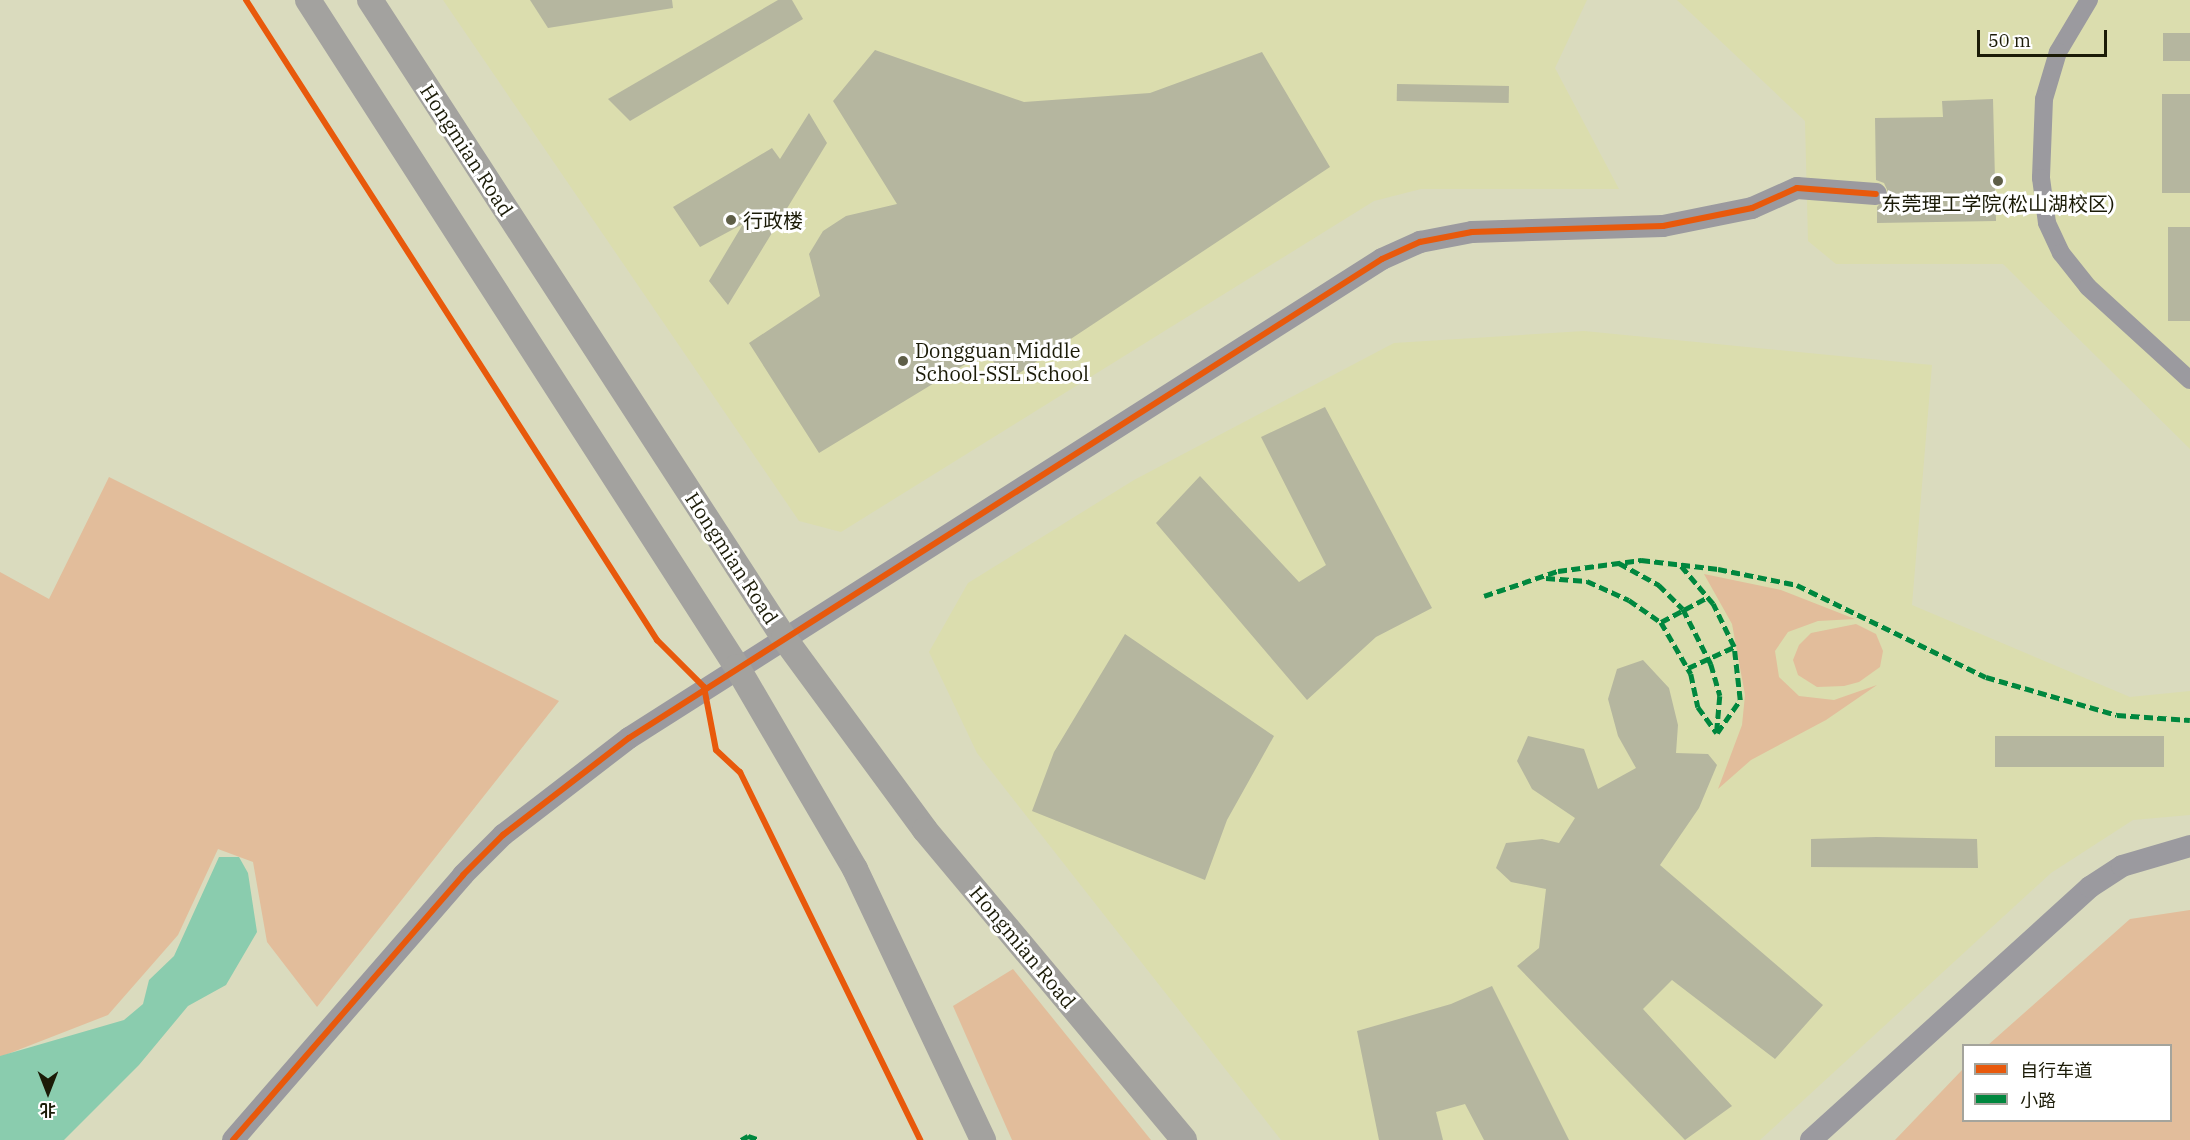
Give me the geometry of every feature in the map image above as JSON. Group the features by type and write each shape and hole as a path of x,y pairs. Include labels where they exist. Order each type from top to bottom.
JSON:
{"main road":[{"path":"308,0 737,667 855,868 983,1140"},
{"name":"Hongmian Road","path":"369,0 784,638 925,830 1184,1140"}],"street":[{"path":"2089,0 2058,52 2044,99 2041,178 2047,223 2061,253 2088,287 2190,380"},
{"path":"233,1140 463,875 503,835 629,738 737,667 1401,249 1444,236 1508,228 1663,226 1752,208 1797,188 1876,194"},
{"path":"1812,1140 2090,886 2122,866 2190,846"}],"shaded area":[{"name":"Dongguan Middle School-SSL School","path":"443,0 1587,0 1555,68 1619,189 1421,189 1374,201 841,532 799,521"},
{"name":"东莞理工学院(松山湖校区)","path":"1677,0 2190,0 2190,449 2003,264 1836,264 1808,241 1805,121"},
{"path":"1584,331 1932,365 1912,605 2130,697 2190,691 2190,815 2133,820 2051,873 1760,1140 1281,1140 977,753 929,652 968,583 1134,480 1394,343"},
{"path":"109,477 559,701 317,1007 267,942 253,862 218,849 178,935 108,1015 0,1057 0,572 49,599"},
{"path":"1704,574 1781,590 1855,619 1818,621 1788,632 1775,651 1779,677 1799,696 1834,700 1877,685 1826,720 1751,760 1718,789 1742,725 1745,695 1732,624"},
{"path":"1856,624 1876,634 1883,651 1880,667 1859,682 1844,686 1817,687 1798,675 1793,660 1799,645 1811,633"},
{"path":"219,857 239,857 248,873 257,932 226,985 188,1006 139,1065 64,1140 0,1140 0,1056 124,1020 143,1004 149,980 174,956"},
{"path":"2190,910 2190,1140 1895,1140 1962,1070 1962,1122 2172,1122 2172,1044 1989,1044 2130,919"},
{"path":"1013,969 1151,1140 1012,1140 953,1006"}],"building":[{"path":"530,0 672,0 673,8 548,28"},
{"path":"778,0 792,0 803,19 630,121 608,99"},
{"path":"2163,33 2190,33 2190,61 2163,61"},
{"path":"875,50 1024,102 1150,93 1262,52 1330,167 1006,382 987,351 819,453 749,343 820,296 809,254 823,231 846,216 897,204 833,101"},
{"path":"1397,84 1509,86 1509,103 1397,101"},
{"path":"2162,94 2190,94 2190,193 2162,193"},
{"path":"1993,99 1996,221 1877,223 1877,207 1889,194 1884,183 1876,180 1875,118 1943,117 1942,101"},
{"name":"行政楼","path":"809,113 827,143 728,305 709,281 743,224 700,247 673,207 772,148 780,159"},
{"path":"2168,227 2190,227 2190,321 2168,321"},
{"path":"1325,407 1432,608 1376,637 1307,700 1156,523 1200,476 1299,582 1326,565 1261,437"},
{"path":"1125,634 1274,736 1227,820 1205,880 1032,811 1054,752"},
{"path":"1643,660 1669,688 1678,725 1676,753 1708,754 1717,765 1699,808 1660,865 1823,1005 1775,1059 1672,980 1643,1009 1732,1106 1685,1140 1517,966 1539,948 1546,889 1511,882 1496,868 1506,843 1542,839 1559,843 1575,818 1532,789 1517,761 1528,736 1584,749 1598,789 1636,768 1618,736 1608,699 1617,669"},
{"path":"1995,736 2164,736 2164,767 1995,767"},
{"path":"1876,837 1977,839 1978,868 1811,867 1811,839"},
{"path":"1492,986 1569,1140 1484,1140 1465,1104 1436,1112 1443,1140 1379,1140 1357,1031 1451,1004"}],"marked path":[{"path":"1484,596 1558,571 1641,560 1718,569 1797,585 1986,677 2117,715 2190,720"},
{"path":"1619,563 1659,585 1683,609 1711,664 1720,696 1717,733 1740,700 1734,647 1713,604 1679,564"},
{"path":"1546,578 1587,581 1629,600 1661,622 1691,674 1698,707 1717,733"},
{"path":"1661,622 1708,597"},
{"path":"1688,668 1734,647"},
{"path":"741,1140 748,1136 760,1140"}],"cycle path":[{"path":"246,0 657,640 704,687 716,750 740,772 920,1140"},
{"path":"233,1140 463,875 503,835 629,738 1382,259 1420,242 1472,232 1663,226 1752,208 1797,188 1876,194"}],"place":[{"name":"东莞理工学院(松山湖校区)","path":"1998,181"},
{"name":"行政楼","path":"731,220"},
{"name":"Dongguan Middle School-SSL School","path":"903,361"}]}
